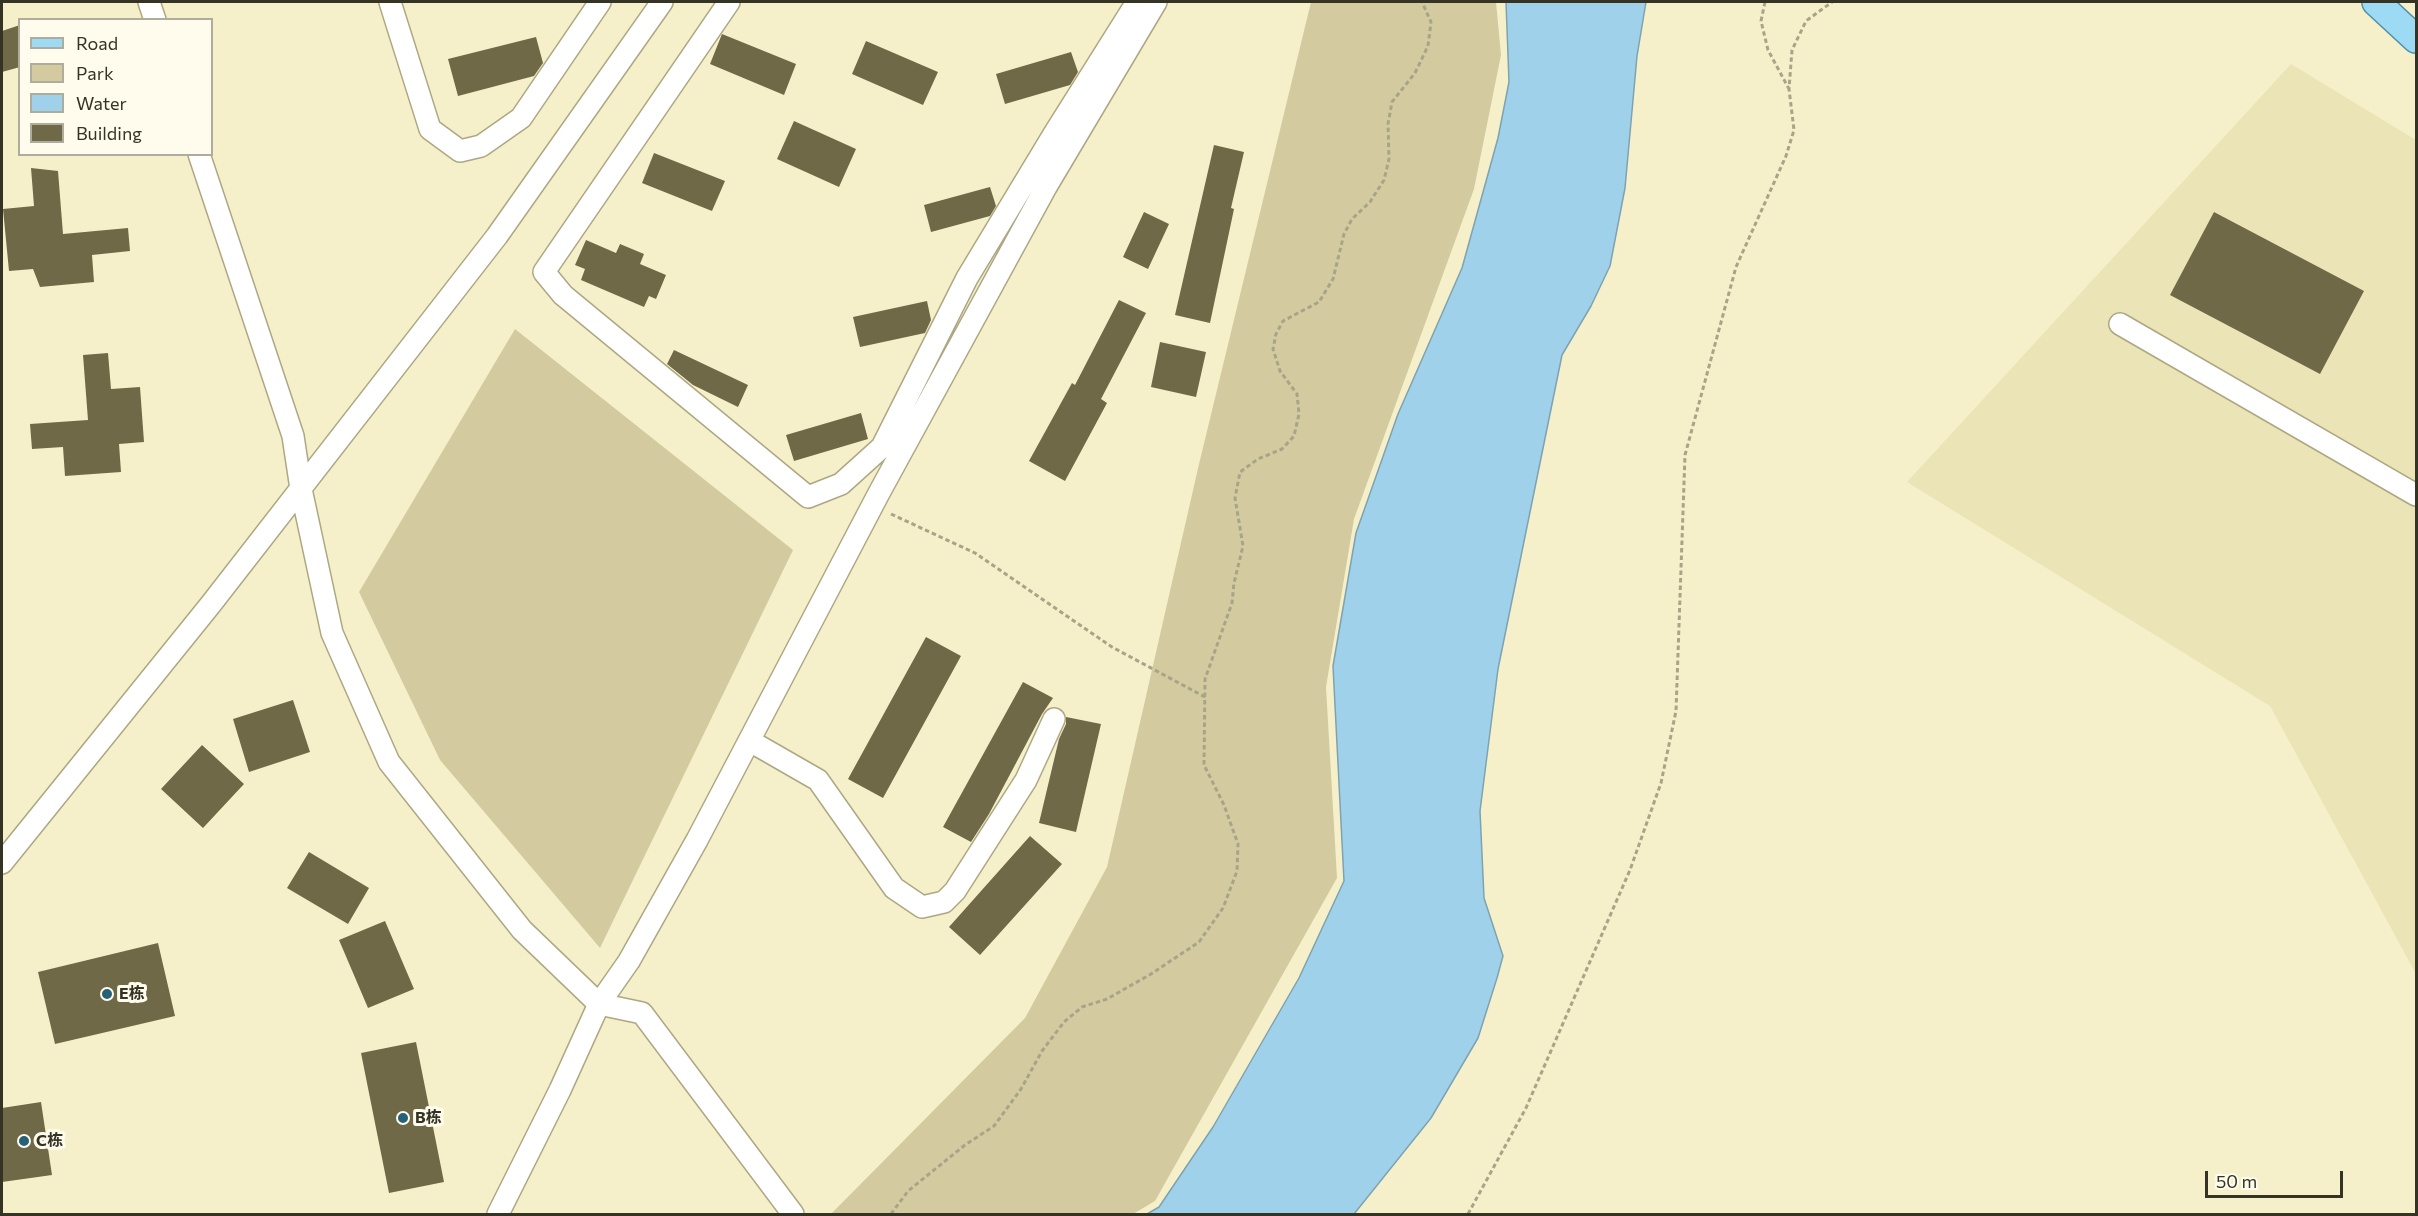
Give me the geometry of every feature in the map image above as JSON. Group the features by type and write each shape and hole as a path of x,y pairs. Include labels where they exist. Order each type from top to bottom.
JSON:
{"main road":[{"path":"2376,2 2416,39"}],"street":[{"path":"149,2 153,18"},
{"path":"390,2 430,129 460,151 481,146 521,118 600,2"},
{"path":"2,863 211,604 497,236 662,2"},
{"path":"729,2 544,272 563,296 808,497 841,484 882,447 967,278 1137,2"},
{"path":"498,1215 560,1090 599,1004 629,961 750,741 873,506 1046,187 1156,2"},
{"path":"200,156 292,436 332,633 389,762 522,930 599,1004 642,1013 793,1215"},
{"path":"2120,324 2416,495"},
{"path":"750,741 818,780 894,888 922,907 944,902 955,891 1026,780 1054,719"}],"path":[{"path":"891,1215 908,1191 965,1145 994,1126 1021,1089 1042,1051 1064,1022 1082,1007 1107,999 1151,974 1199,942 1223,908 1237,871 1238,844 1224,805 1204,765 1205,679 1232,603 1243,546 1235,498 1240,472 1258,459 1282,449 1294,436 1299,414 1297,394 1280,370 1273,349 1276,334 1282,321 1319,302 1334,279 1344,234 1352,219 1370,202 1384,180 1389,159 1389,124 1392,102 1415,73 1428,45 1431,22 1422,2"},
{"path":"1765,2 1761,21 1768,50 1790,89"},
{"path":"1468,1215 1526,1108 1630,870 1661,783 1676,711 1685,455 1736,267 1786,156 1794,130 1790,89 1792,50 1806,21 1832,2"},
{"path":"873,506 975,554 1112,647 1205,697"}],"shaded area":[{"path":"2291,64 2416,140 2416,974 2270,706 1907,482"}],"green space":[{"path":"1311,2 1496,2 1501,55 1474,189 1354,519 1326,687 1337,878 1155,1201 1133,1214 831,1214 1025,1018 1107,867 1199,464"},
{"path":"515,329 793,550 600,948 440,760 359,592"}],"water":[{"path":"1506,2 1646,2 1637,56 1625,188 1610,266 1591,306 1562,355 1498,669 1480,811 1484,898 1503,956 1497,978 1478,1038 1431,1118 1354,1214 1147,1214 1159,1207 1213,1127 1299,978 1344,881 1333,666 1356,533 1398,414 1462,268 1498,138 1509,82"}],"building":[{"path":"18,26 18,68 2,72 2,31"},
{"path":"722,34 796,64 784,95 710,64"},
{"path":"536,37 543,63 534,76 458,96 448,59"},
{"path":"866,41 938,72 923,105 852,74"},
{"path":"1071,52 1078,72 1070,85 1005,104 996,74"},
{"path":"794,121 856,149 839,187 777,159"},
{"path":"1214,145 1244,152 1231,208 1234,209 1210,323 1175,315"},
{"path":"654,153 725,181 712,211 642,183"},
{"path":"31,168 58,171 63,234 128,228 130,251 92,255 94,282 40,287 33,269 9,271 3,209 34,206"},
{"path":"990,187 996,206 990,216 931,232 924,205"},
{"path":"1144,212 1169,224 1148,269 1123,257"},
{"path":"2214,212 2364,291 2320,374 2170,295"},
{"path":"586,240 616,253 620,244 644,254 640,264 666,275 656,299 649,296 644,307 581,280 585,269 575,265"},
{"path":"1119,300 1146,313 1101,399 1107,403 1065,481 1029,461 1072,383 1075,385"},
{"path":"927,301 931,320 925,333 860,347 853,317"},
{"path":"1160,342 1206,352 1196,397 1151,387"},
{"path":"674,350 748,385 738,407 693,385 667,364"},
{"path":"108,353 111,389 140,387 144,442 119,444 121,472 65,476 63,447 32,449 30,424 88,420 83,355"},
{"path":"861,413 868,439 794,461 786,435"},
{"path":"926,637 961,656 883,798 848,779"},
{"path":"1023,682 1053,698 971,842 943,827"},
{"path":"293,700 310,752 249,772 233,719"},
{"path":"1066,717 1101,724 1076,832 1039,823"},
{"path":"202,745 244,784 203,828 161,789"},
{"path":"1030,836 1062,864 980,955 949,927"},
{"path":"309,852 369,888 348,924 287,888"},
{"path":"385,921 414,989 368,1008 339,940"},
{"name":"E栋","path":"158,943 175,1016 55,1044 38,972"},
{"name":"B栋","path":"416,1042 444,1182 389,1193 361,1053"},
{"name":"C栋","path":"41,1102 52,1175 2,1182 2,1108"}],"place":[{"name":"E栋","path":"107,994"},
{"name":"B栋","path":"403,1118"},
{"name":"C栋","path":"24,1141"}]}
